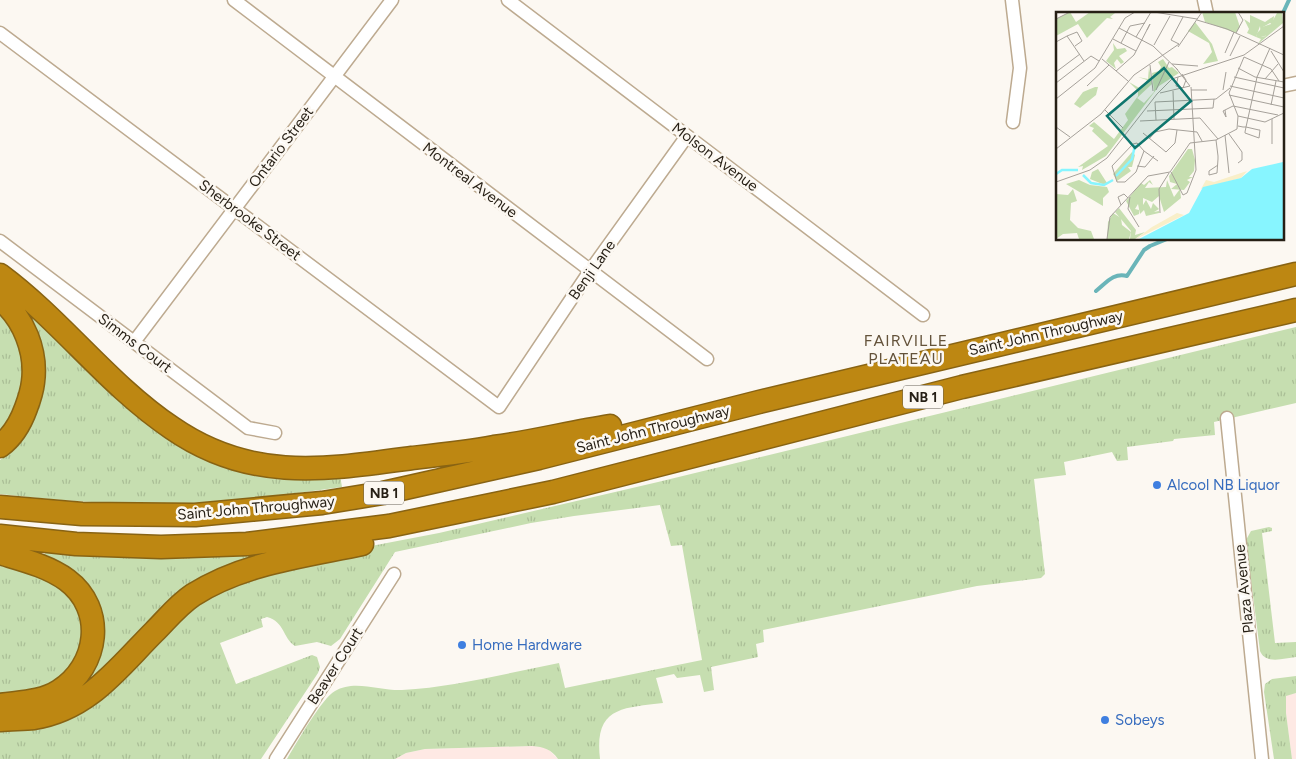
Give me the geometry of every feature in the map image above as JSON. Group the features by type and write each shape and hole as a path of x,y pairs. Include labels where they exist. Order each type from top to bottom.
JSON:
{"highway":[{"name":"Saint John Throughway","path":"0,507 82,514 194,515 322,503 383,493 529,460 759,402 1296,274"},
{"path":"0,275 31,300 136,401 173,429 213,451 250,463 305,470 333,468 476,450 759,402"},
{"path":"0,299 16,315 26,334 32,348 34,371 33,383 24,412 17,427 0,446"},
{"name":"Saint John Throughway","path":"0,536 76,544 161,547 247,544 389,526 553,492 962,388 1296,310"},
{"path":"0,720 34,718 70,707 83,700 117,672 172,612 192,596 248,569 278,561 394,538 553,492"},
{"path":"0,553 55,572 69,581 81,593 88,607 92,634 89,658 70,683 43,699 0,704"}],"street":[{"name":"Montreal Avenue","path":"234,0 707,359"},
{"name":"Ontario Street","path":"134,342 392,0"},
{"name":"Molson Avenue","path":"508,0 923,315"},
{"path":"1012,0 1020,68 1013,122"},
{"name":"Sherbrooke Street","path":"0,33 235,207 499,407"},
{"name":"Benji Lane","path":"499,407 590,271 687,136"},
{"name":"Simms Court","path":"0,241 248,428 275,433"},
{"name":"Plaza Avenue","path":"1226,418 1262,759"},
{"name":"Beaver Court","path":"276,759 394,574"}],"shaded area":[{"path":"1296,693 1296,759 1292,759 1286,713 1286,695"},
{"path":"543,747 549,750 558,759 395,759 406,753 425,749"}],"green space":[{"path":"18,296 166,432 340,475 342,487 243,500 183,504 91,502 0,494 0,460 9,453 30,423"},
{"path":"0,311 11,325 24,356 20,401 0,436"},
{"path":"1296,327 1296,403 1214,422 1215,435 1174,439 1173,441 1127,447 1128,460 1117,461 1112,452 1064,462 1066,475 1034,479 1045,574 1041,578 977,586 763,630 764,642 756,644 758,657 711,667 714,690 704,692 700,675 677,678 674,674 656,678 663,703 623,709 614,713 606,720 599,742 600,759 558,759 547,749 532,746 425,749 406,753 395,759 287,759 323,702 335,691 342,688 359,686 402,690 422,688 461,683 559,663 565,688 702,660 682,545 671,546 660,505 531,523 395,552 340,639 331,646 317,642 295,646 277,622 267,617 261,619 263,627 220,643 236,684 312,655 317,657 320,667 318,673 261,759 0,759 0,726 43,722 205,595 340,552 439,533 658,482"},
{"path":"1272,528 1272,531 1262,533 1275,643 1296,642 1296,657 1276,660 1266,658 1260,651 1246,540 1251,531"},
{"path":"263,548 265,558 235,566 80,695 100,631 44,561 45,550"},
{"path":"0,560 50,577 80,604 86,645 53,687 0,697"},
{"path":"1296,676 1296,693 1286,696 1286,713 1292,759 1274,759 1264,692 1265,684 1272,679"}],"waterway":[{"path":"1283,12 1289,0"},
{"path":"1096,291 1114,277 1127,276 1144,250 1165,240"}],"place":[{"name":"Alcool NB Liquor","path":"1157,485"},
{"name":"Home Hardware","path":"462,645"},
{"name":"Sobeys","path":"1105,720"}],"district":[{"name":"FAIRVILLE PLATEAU","path":"906,349"}]}
